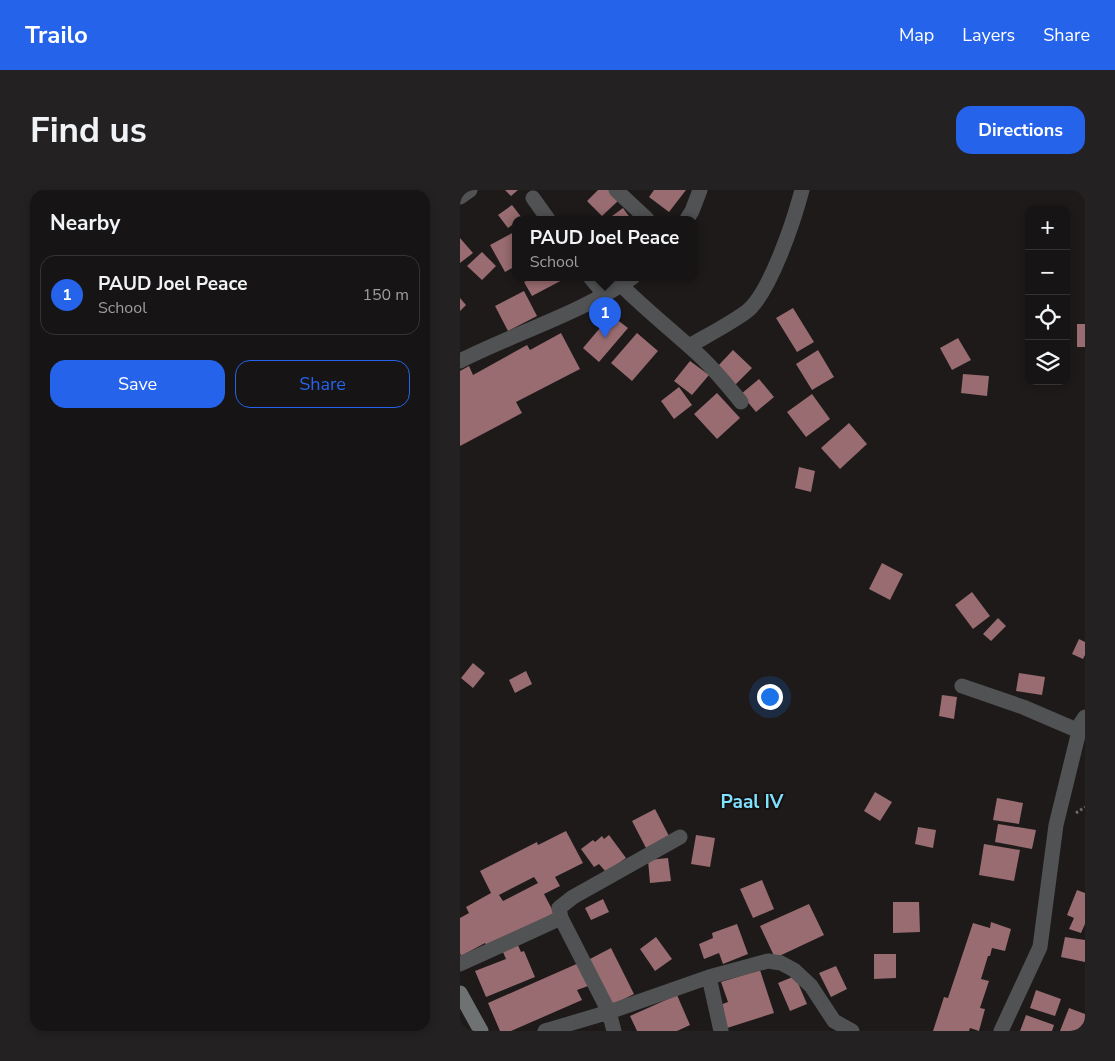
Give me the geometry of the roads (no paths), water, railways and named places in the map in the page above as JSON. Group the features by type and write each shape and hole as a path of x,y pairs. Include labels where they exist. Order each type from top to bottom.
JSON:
{"main road":[{"path":"460,993 481,1031"}],"street":[{"path":"460,197 470,190"},
{"path":"616,190 644,216"},
{"path":"689,216 700,190"},
{"path":"689,346 747,311 758,298 779,258 802,190"},
{"path":"533,198 546,216"},
{"path":"593,281 604,294"},
{"path":"460,361 555,320 627,281 641,304 722,378 742,402"},
{"path":"962,686 1023,707 1079,731"},
{"path":"1001,1031 1040,948 1056,825 1079,731 1085,716"},
{"path":"614,1031 609,1012 561,918 559,908 573,897 680,837"},
{"path":"460,964 561,918"},
{"path":"545,1031 609,1012 709,977 768,961 781,963 794,970 810,986 834,1022 852,1031"},
{"path":"709,977 721,1031"}],"place":[{"name":"PAUD Joel Peace","path":"605,338"}],"district":[{"name":"Paal IV","path":"752,801"}]}
